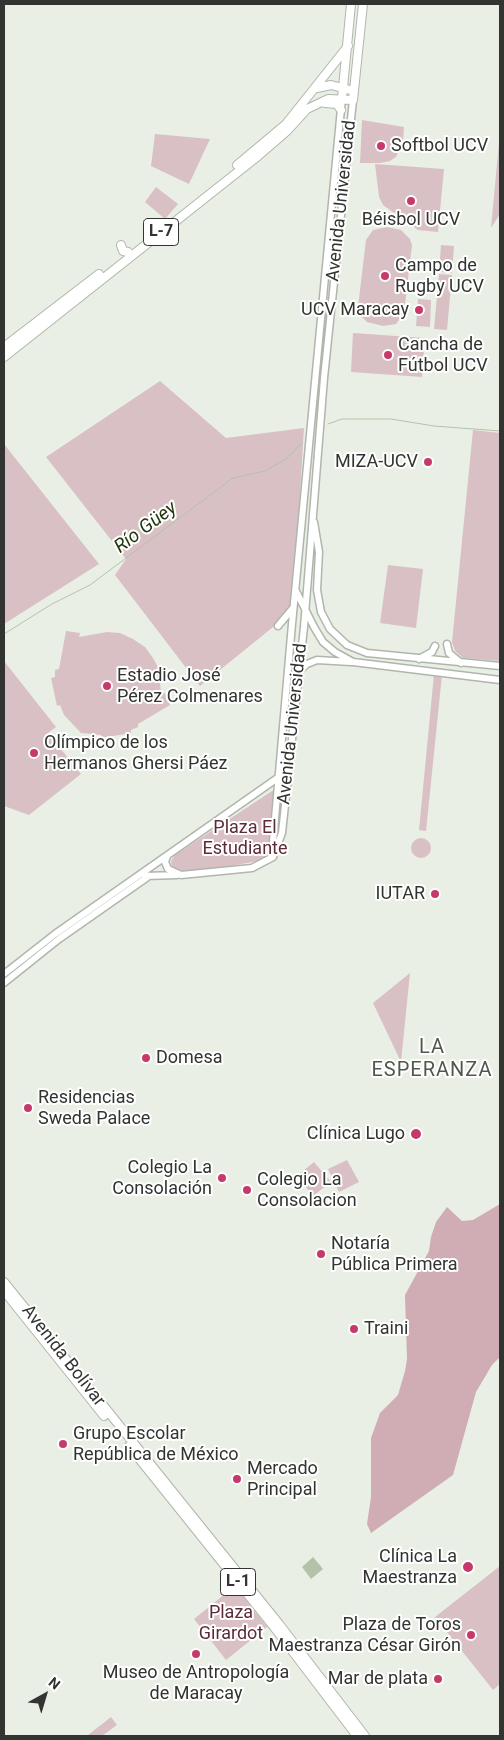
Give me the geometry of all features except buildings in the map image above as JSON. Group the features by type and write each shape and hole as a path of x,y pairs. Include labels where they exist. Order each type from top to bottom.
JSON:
{"main road":[{"name":"Avenida Universidad","path":"342,98 351,4"},
{"name":"Avenida Universidad","path":"353,100 363,4"},
{"path":"317,88 348,46"},
{"path":"317,88 331,85 354,91"},
{"name":"L-7","path":"4,347 128,252 286,124 317,88"},
{"name":"L-7","path":"4,357 258,156 316,104 328,99 342,98 353,100"},
{"path":"316,104 337,104 341,110"},
{"path":"121,245 123,250 128,252"},
{"name":"Avenida Bolívar","path":"4,1282 279,1624 365,1736"},
{"name":"Avenida Bolívar","path":"4,1291 274,1627 357,1736"}],"street":[{"name":"Avenida Universidad","path":"273,857 315,376 342,98"},
{"name":"Avenida Universidad","path":"273,857 282,834 324,378 353,100"},
{"path":"315,376 324,378"},
{"path":"312,517 319,552 317,590 321,612 330,629 347,645 367,654 500,666"},
{"path":"296,590 323,642 353,662"},
{"path":"278,626 294,607"},
{"path":"447,644 449,653 462,664"},
{"path":"419,658 432,652 435,646"},
{"path":"297,673 307,664 317,660 353,662 500,680"},
{"path":"4,974 55,934 279,777 289,767"},
{"path":"166,856 168,869 181,875"},
{"path":"139,875 181,875 252,868 273,857"},
{"path":"4,983 59,939 149,876"}],"green space":[{"name":"Softbol UCV","path":"362,120 404,127 403,141 396,157 390,161 380,163 360,163"},
{"path":"500,132 500,214 491,228"},
{"path":"155,134 210,139 189,184 151,166"},
{"name":"Béisbol UCV","path":"375,164 444,169 438,232 418,230 383,205 379,197"},
{"path":"156,187 178,204 165,219 145,202"},
{"name":"Campo de Rugby UCV","path":"387,227 401,230 410,239 412,245 404,313 396,324 383,326 367,322 361,316 358,307 366,240 373,230"},
{"path":"441,245 454,246 452,273 439,272"},
{"path":"439,274 452,275 447,330 434,329"},
{"path":"418,299 431,300 430,327 416,326"},
{"name":"Cancha de Fútbol UCV","path":"353,333 425,338 422,377 351,372"},
{"path":"160,381 226,438 304,428 293,611 200,686 115,575 126,559 46,457"},
{"path":"473,430 500,433 500,661 463,658 455,651 452,642"},
{"path":"4,444 99,564 4,624"},
{"path":"388,565 423,569 416,628 380,623"},
{"name":"Estadio José Pérez Colmenares","path":"66,631 80,633 79,637 107,632 120,633 145,647 159,669 161,694 165,693 170,705 138,724 138,727 131,730 131,733 101,738 101,735 81,733 64,715 60,705 57,706 51,678 55,677 55,670 59,669"},
{"name":"Olímpico de los Hermanos Ghersi Páez","path":"4,661 56,727 48,733 81,774 29,815 4,806"},
{"path":"434,674 442,675 426,831 419,830"},
{"name":"Plaza El Estudiante","path":"275,789 269,855 263,860 210,870 179,871 172,867 171,861 175,855"},
{"path":"421,838 428,841 431,848 428,855 421,858 414,855 411,848 414,841"},
{"path":"410,973 401,1062 373,1003"},
{"path":"347,1160 359,1182 339,1192 328,1169"},
{"path":"314,1162 331,1182 313,1196 297,1176"},
{"path":"500,1566 500,1684 493,1690 435,1617"},
{"name":"Plaza Girardot","path":"235,1586 267,1627 226,1660 194,1619"},
{"path":"111,1717 117,1725 102,1736 88,1735"}],"shaded area":[{"path":"500,1204 500,1357 492,1365 476,1392 453,1475 371,1533 367,1524 371,1497 371,1438 380,1413 398,1395 405,1371 407,1359 405,1295 429,1251 436,1222 447,1207 462,1221 473,1220"},
{"path":"313,1557 323,1569 311,1579 302,1567"}],"waterway":[{"name":"Río Güey","path":"328,424 342,419 391,419 434,426 500,431"},
{"name":"Río Güey","path":"4,634 52,604 90,585 233,478 265,471 286,459 301,444"}],"place":[{"name":"Softbol UCV","path":"381,146"},
{"name":"Béisbol UCV","path":"411,201"},
{"name":"Campo de Rugby UCV","path":"385,276"},
{"name":"UCV Maracay","path":"419,310"},
{"name":"Cancha de Fútbol UCV","path":"388,355"},
{"name":"MIZA-UCV","path":"428,462"},
{"name":"Estadio José Pérez Colmenares","path":"107,686"},
{"name":"Olímpico de los Hermanos Ghersi Páez","path":"34,753"},
{"name":"IUTAR","path":"435,894"},
{"name":"Domesa","path":"146,1058"},
{"name":"Residencias Sweda Palace","path":"28,1108"},
{"name":"Clínica Lugo","path":"416,1134"},
{"name":"Colegio La Consolación","path":"222,1178"},
{"name":"Colegio La Consolacion","path":"247,1190"},
{"name":"Notaría Pública Primera","path":"321,1254"},
{"name":"Traini","path":"354,1329"},
{"name":"Grupo Escolar República de México","path":"63,1444"},
{"name":"Mercado Principal","path":"237,1479"},
{"name":"Clínica La Maestranza","path":"468,1567"},
{"name":"Plaza de Toros Maestranza César Girón","path":"471,1635"},
{"name":"Museo de Antropología de Maracay","path":"196,1654"},
{"name":"Mar de plata","path":"438,1679"}],"district":[{"name":"LA ESPERANZA","path":"432,1060"}]}
